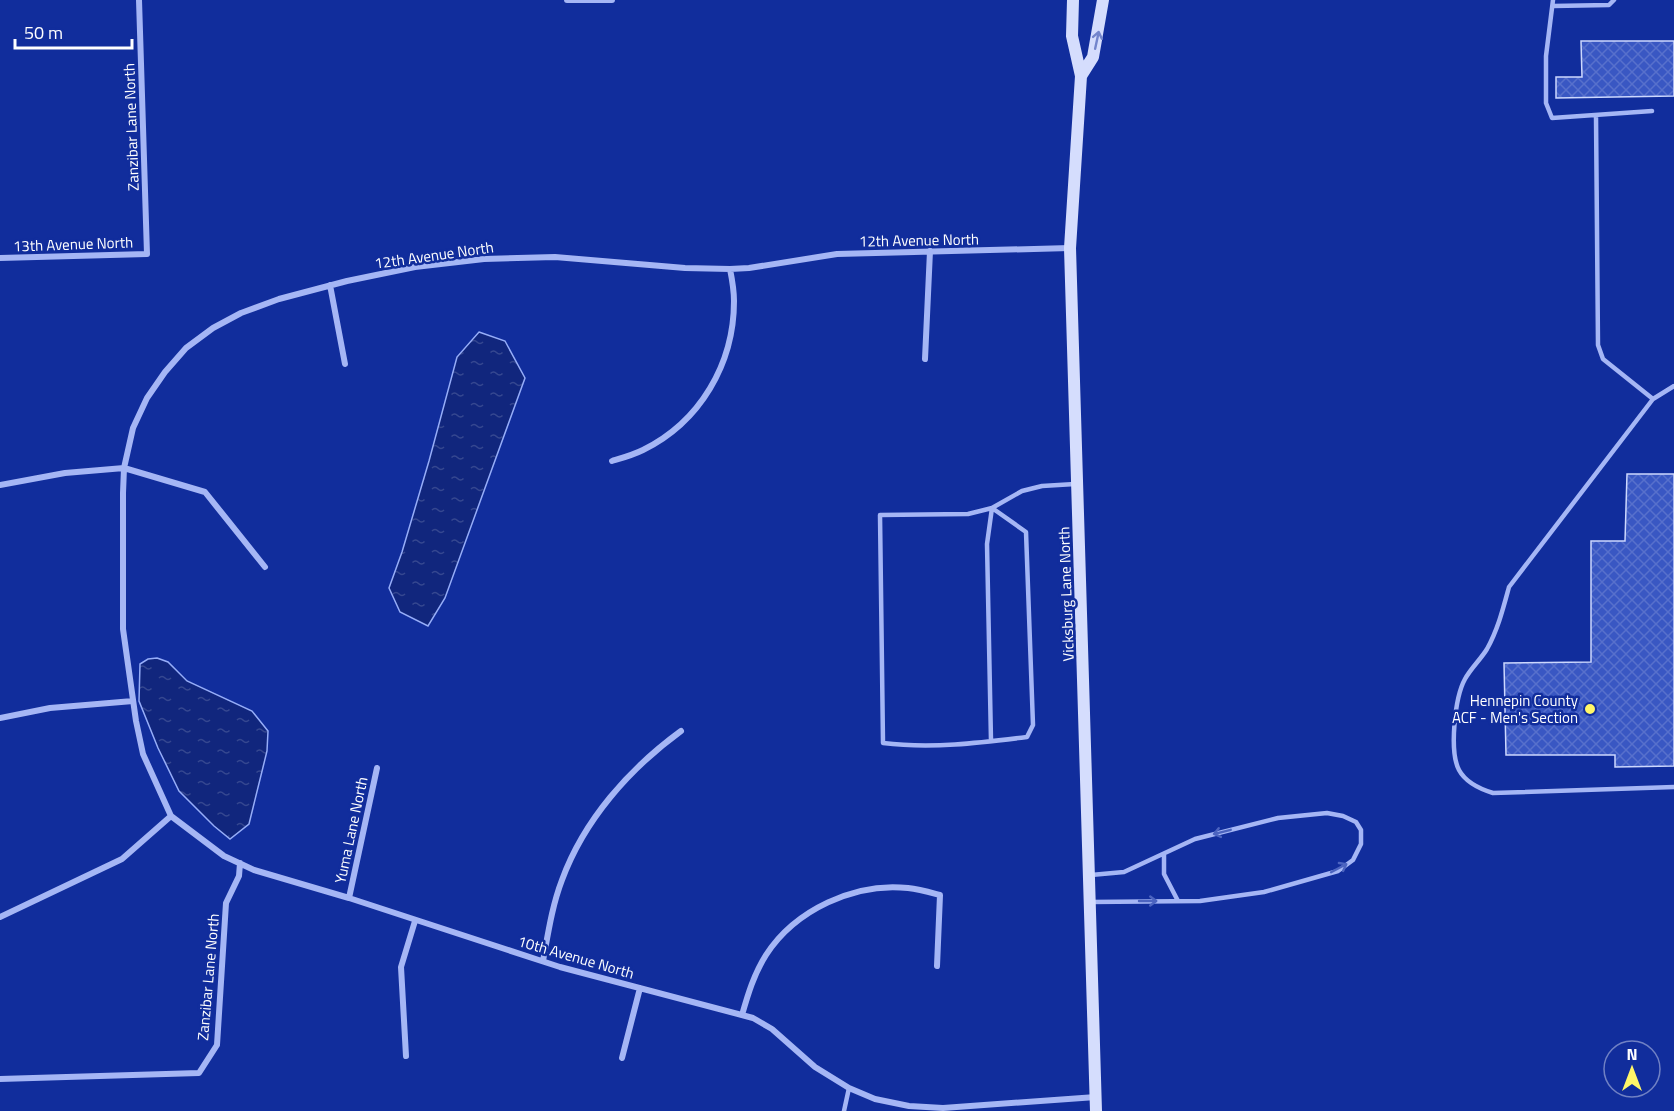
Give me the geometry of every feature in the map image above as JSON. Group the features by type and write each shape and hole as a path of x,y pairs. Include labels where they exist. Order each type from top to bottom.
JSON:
{"main road":[{"name":"Vicksburg Lane North","path":"1073,0 1072,36 1081,76 1070,248 1096,1111"},
{"name":"Vicksburg Lane North","path":"1081,76 1093,57 1103,0"}],"street":[{"name":"Zanzibar Lane North","path":"139,0 147,254"},
{"path":"567,0 612,0"},
{"name":"12th Avenue North","path":"133,701 123,629 124,468 133,428 147,398 186,348 213,328 241,313 330,285 416,267 484,259 555,257 685,268 730,269 837,254 1070,248"},
{"path":"925,359 930,251"},
{"name":"13th Avenue North","path":"0,258 147,254"},
{"path":"612,461 642,451 668,435 691,414 711,388 725,361 732,331 734,300 730,269"},
{"path":"330,285 345,364"},
{"path":"0,485 65,473 124,468 205,492 265,567"},
{"path":"0,718 50,708 133,701"},
{"name":"10th Avenue North","path":"133,701 143,754 171,816 224,856 254,870 349,898 543,961 742,1014 772,1029 814,1067 849,1088 886,1101 909,1106 943,1108 1096,1097"},
{"path":"543,961 550,921 562,881 579,843 601,809 628,777 657,748 681,731"},
{"name":"Yuma Lane North","path":"349,898 377,768"},
{"path":"0,917 122,859 171,816"},
{"name":"Zanzibar Lane North","path":"0,1079 199,1073 217,1045 226,903 239,876 240,863"},
{"path":"742,1014 751,983 767,954 788,929 813,910 843,896 875,889 907,888 940,895 937,966"},
{"path":"406,1056 401,967 416,921"},
{"path":"622,1058 640,988"}],"lane":[{"path":"1553,0 1546,56 1546,104 1552,118 1652,111"},
{"path":"1552,6 1610,5 1614,0"},
{"path":"1596,116 1598,345 1603,359 1653,399"},
{"path":"1674,386 1653,399 1509,587 1500,622 1486,651 1465,679 1459,694 1456,707 1454,753 1459,770 1469,782 1493,793 1674,787"},
{"path":"993,508 1026,532 1033,724 1028,737 958,745 907,746 883,743 880,515 968,514 993,508 1022,491 1042,486 1077,484"},
{"path":"991,741 987,544 993,508"},
{"path":"1089,875 1124,872 1195,839 1278,818 1327,813 1343,816 1356,822 1361,830 1361,844 1353,860 1338,871 1264,892 1200,901 1090,902"},
{"path":"1164,854 1164,874 1178,901"},
{"path":"844,1111 849,1088"}],"water":[{"path":"479,332 505,341 525,378 445,598 428,626 400,612 389,588 429,461 457,357"},
{"path":"157,658 168,662 187,681 252,711 268,731 267,751 249,824 230,839 179,791 139,701 140,664 148,659"}],"building":[{"path":"1581,41 1674,41 1674,96 1556,98 1556,77 1582,77"},
{"path":"1627,474 1674,474 1674,766 1615,767 1615,755 1506,755 1504,663 1591,662 1591,541 1625,541"}],"place":[{"name":"Hennepin County ACF - Men's Section","path":"1590,709"}]}
